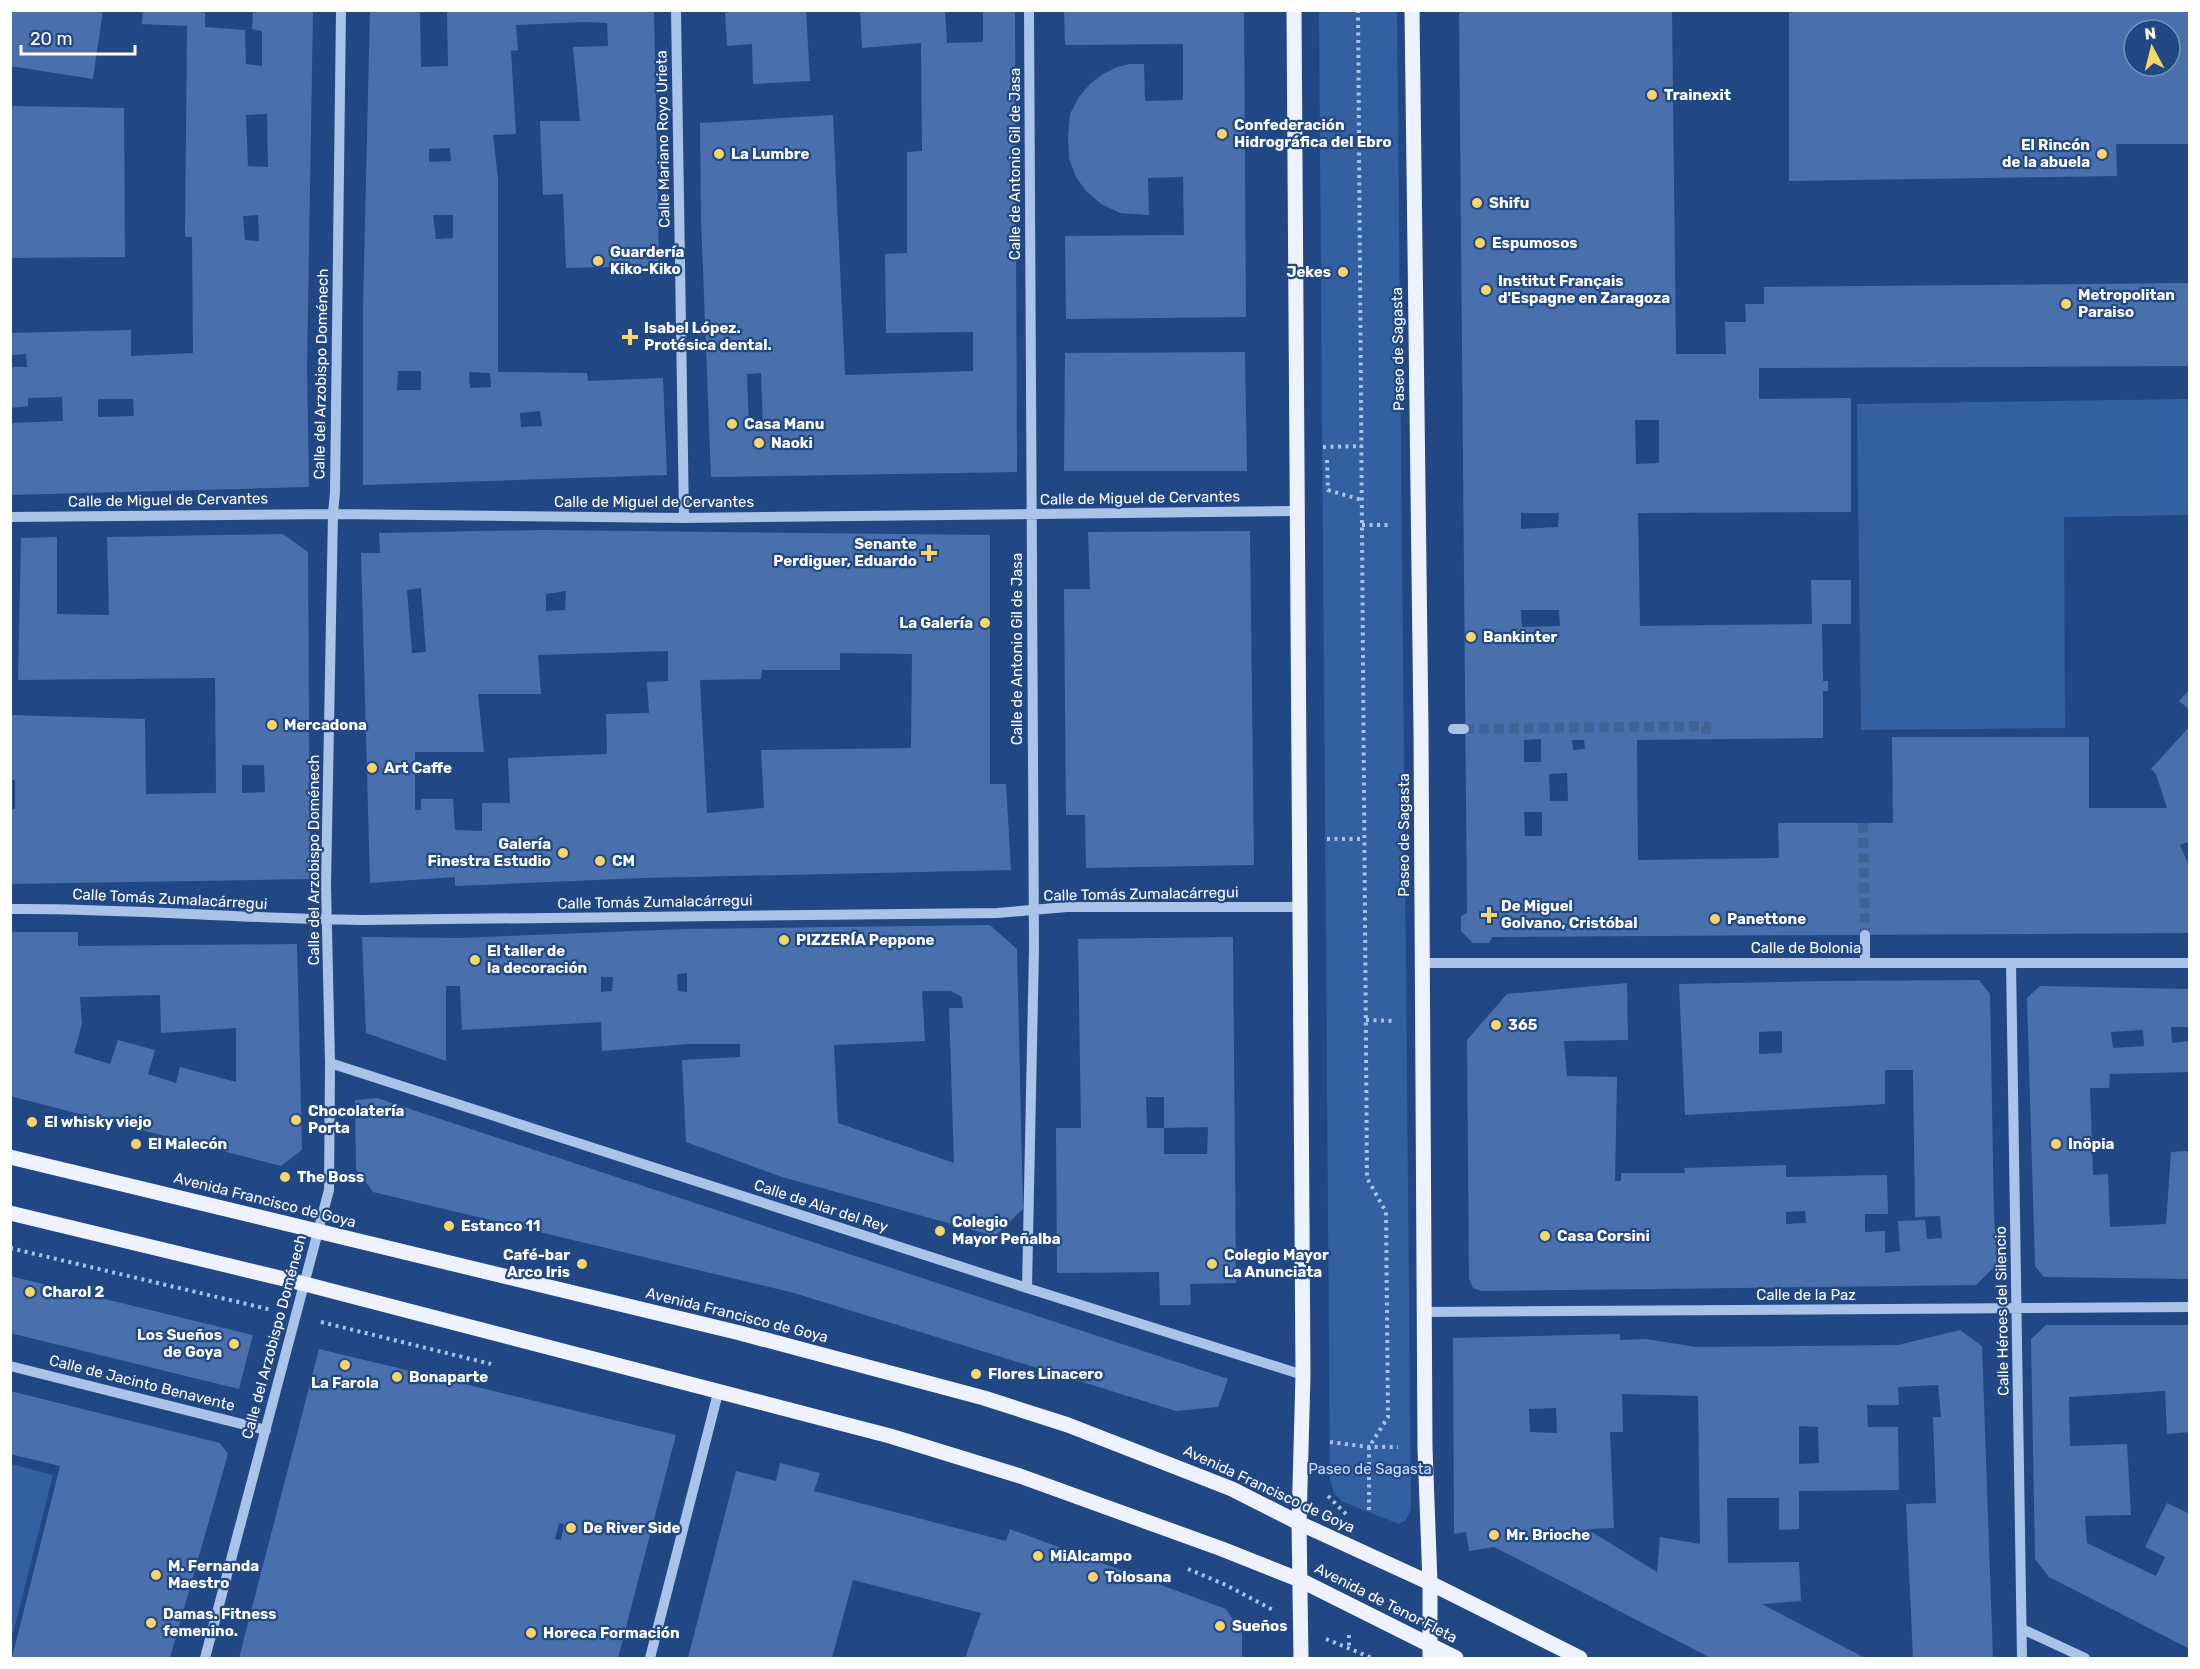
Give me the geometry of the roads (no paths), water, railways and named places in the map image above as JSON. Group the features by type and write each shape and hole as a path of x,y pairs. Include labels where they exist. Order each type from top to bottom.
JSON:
{"main road":[{"path":"1294,10 1303,1375 1299,1523 1301,1659"},
{"name":"Paseo de Sagasta","path":"1412,10 1423,963 1425,1448 1430,1652"},
{"name":"Avenida Francisco de Goya","path":"10,1157 728,1330 984,1398 1068,1425 1216,1482 1430,1583"},
{"path":"10,1213 305,1284 890,1436 960,1457 1222,1549 1300,1580"},
{"name":"Avenida de Tenor Fleta","path":"1300,1580 1430,1652 1456,1659"},
{"path":"1430,1583 1580,1659"}],"street":[{"name":"Calle del Arzobispo Doménech","path":"205,1659 329,1190 330,1063 326,873 335,492 341,10"},
{"name":"Calle Mariano Royo Urieta","path":"676,10 684,518"},
{"name":"Calle de Antonio Gil de Jasa","path":"1027,1288 1033,971 1029,10"},
{"name":"Calle de Miguel de Cervantes","path":"10,517 333,514 684,518 1298,511"},
{"name":"Calle Tomás Zumalacárregui","path":"10,909 328,920 997,913 1067,907 1301,907"},
{"path":"1865,935 1865,963"},
{"name":"Calle de Bolonia","path":"1423,963 2190,963"},
{"name":"Calle Héroes del Silencio","path":"2012,963 2022,1659"},
{"name":"Calle de Alar del Rey","path":"330,1063 1303,1375"},
{"name":"Calle de la Paz","path":"1424,1312 2190,1307"},
{"name":"Calle de Jacinto Benavente","path":"10,1366 266,1430"},
{"path":"650,1659 718,1393"},
{"path":"2022,1629 2085,1659"}],"tunnel":[{"path":"1464,729 1706,726 1706,739"},
{"path":"1863,823 1865,935"}],"place":[{"name":"Trainexit","path":"1652,95"},
{"name":"Confederación Hidrográfica del Ebro","path":"1222,134"},
{"name":"La Lumbre","path":"719,154"},
{"name":"El Rincón de la abuela","path":"2102,154"},
{"name":"Shifu","path":"1477,203"},
{"name":"Espumosos","path":"1480,243"},
{"name":"Guardería Kiko-Kiko","path":"598,261"},
{"name":"Jekes","path":"1343,272"},
{"name":"Institut Français d'Espagne en Zaragoza","path":"1486,290"},
{"name":"Metropolitan Paraiso","path":"2066,304"},
{"name":"Isabel López. Protésica dental.","path":"630,337"},
{"name":"Casa Manu","path":"732,424"},
{"name":"Naoki","path":"759,443"},
{"name":"Senante Perdiguer, Eduardo","path":"929,553"},
{"name":"La Galería","path":"985,623"},
{"name":"Bankinter","path":"1471,637"},
{"name":"Mercadona","path":"272,725"},
{"name":"Art Caffe","path":"372,768"},
{"name":"Galería Finestra Estudio","path":"563,853"},
{"name":"CM","path":"600,861"},
{"name":"De Miguel Golvano, Cristóbal","path":"1489,915"},
{"name":"Panettone","path":"1715,919"},
{"name":"PIZZERÍA Peppone","path":"784,940"},
{"name":"El taller de la decoración","path":"475,960"},
{"name":"365","path":"1496,1025"},
{"name":"Chocolatería Porta","path":"296,1120"},
{"name":"El whisky viejo","path":"32,1122"},
{"name":"El Malecón","path":"136,1144"},
{"name":"Inöpia","path":"2056,1144"},
{"name":"The Boss","path":"285,1177"},
{"name":"Estanco 11","path":"449,1226"},
{"name":"Colegio Mayor Peñalba","path":"940,1231"},
{"name":"Casa Corsini","path":"1545,1236"},
{"name":"Café-bar Arco Iris","path":"582,1264"},
{"name":"Colegio Mayor La Anunciata","path":"1212,1264"},
{"name":"Charol 2","path":"30,1292"},
{"name":"Los Sueños de Goya","path":"234,1344"},
{"name":"La Farola","path":"345,1365"},
{"name":"Flores Linacero","path":"976,1374"},
{"name":"Bonaparte","path":"397,1377"},
{"name":"De River Side","path":"571,1528"},
{"name":"Mr. Brioche","path":"1494,1535"},
{"name":"MiAlcampo","path":"1038,1556"},
{"name":"M. Fernanda Maestro","path":"156,1575"},
{"name":"Tolosana","path":"1093,1577"},
{"name":"Damas. Fitness femenino.","path":"151,1623"},
{"name":"Sueños","path":"1220,1626"},
{"name":"Horeca Formación","path":"531,1633"}]}
